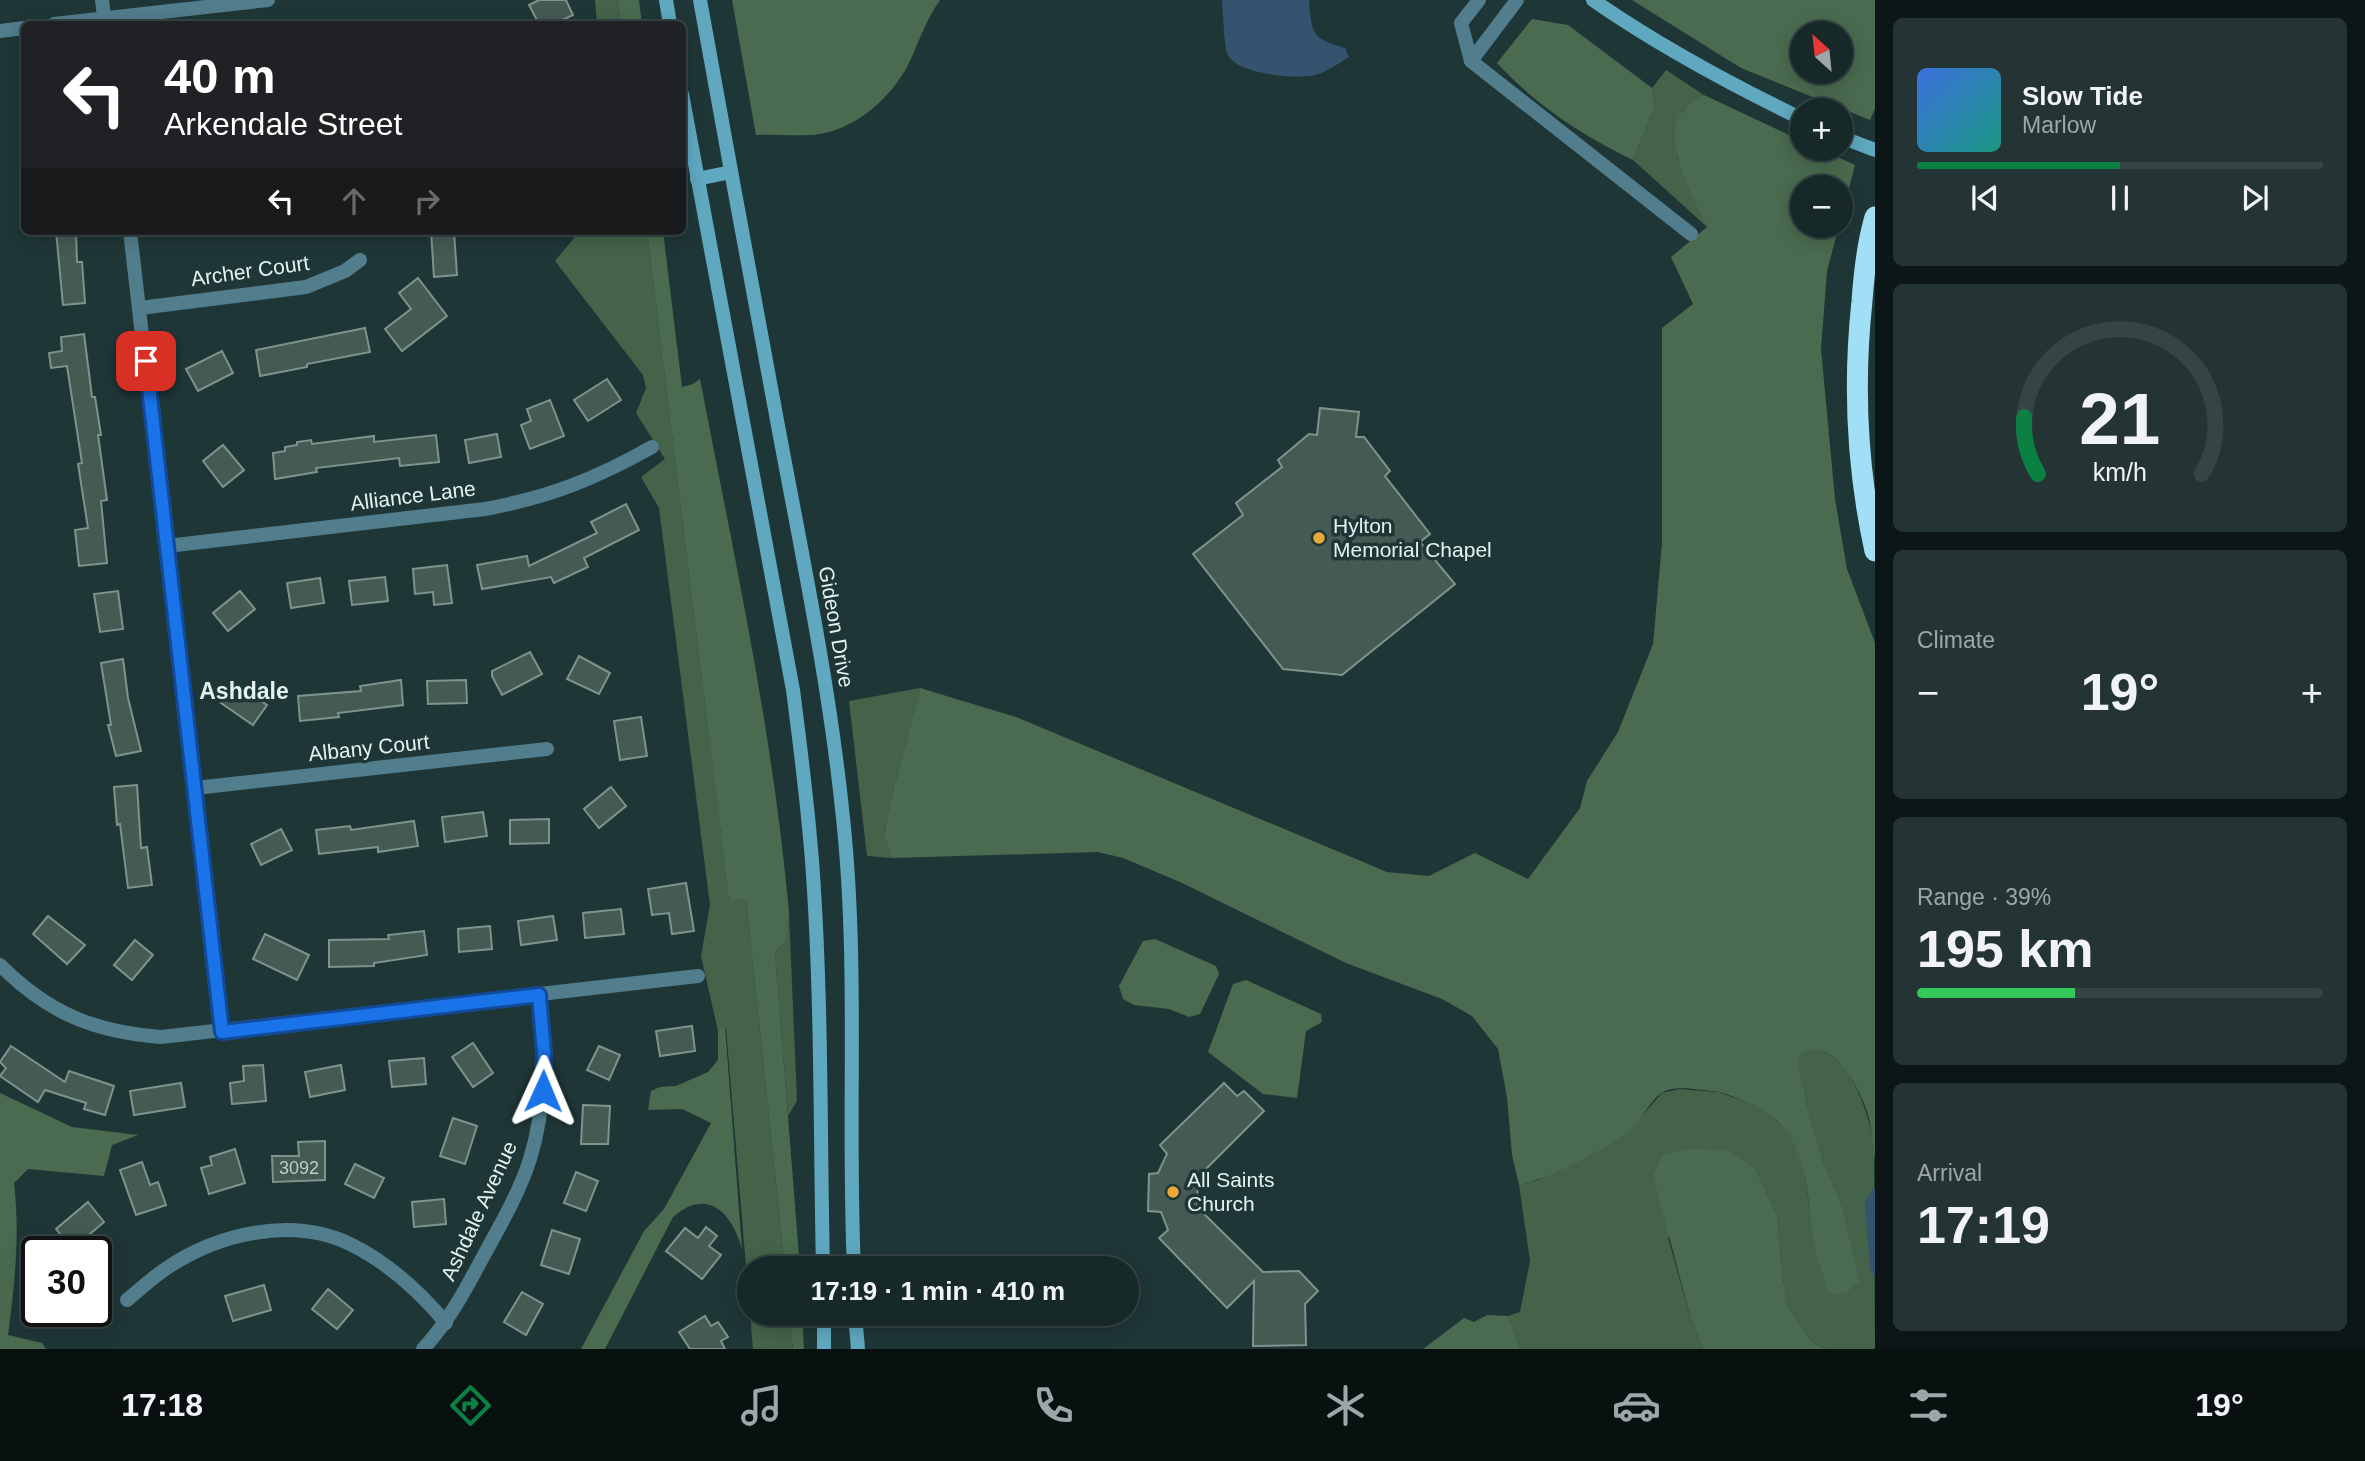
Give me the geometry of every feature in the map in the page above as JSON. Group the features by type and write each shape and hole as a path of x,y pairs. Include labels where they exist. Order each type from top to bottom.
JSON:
{"highway":[{"path":"1875,217 1865,268 1857,396 1860,457 1875,551"}],"main road":[{"path":"666,0 670,21"},
{"name":"Gideon Drive","path":"700,0 820,648 844,822 850,937 853,1256"},
{"path":"1593,0 1680,56 1790,113"},
{"path":"686,117 793,690 805,779 818,992 823,1256"},
{"path":"1853,142 1875,150"},
{"path":"697,179 731,172"},
{"path":"824,1326 824,1349"},
{"path":"856,1326 859,1349"}],"street":[{"path":"102,0 105,21"},
{"path":"112,21 268,0"},
{"path":"1479,0 1461,23 1471,61 1691,234"},
{"path":"1471,61 1517,0"},
{"path":"0,31 21,28"},
{"path":"131,235 222,1032"},
{"name":"Archer Court","path":"140,307 306,287 345,271 360,260"},
{"name":"Alliance Lane","path":"167,546 485,509 527,501 607,472 652,447"},
{"name":"Albany Court","path":"195,788 547,749"},
{"path":"0,965 18,984 48,1005 79,1021 132,1035 161,1037 698,976"},
{"name":"Ashdale Avenue","path":"423,1349 446,1323 498,1228 530,1161 543,1091 544,1052 539,995"},
{"path":"127,1300 163,1271 204,1249 229,1238 282,1230 309,1232 351,1244 411,1287 446,1323"}],"green space":[{"path":"595,0 618,0 621,21 597,21"},
{"path":"618,0 639,0 642,21 621,21"},
{"path":"732,0 940,0 900,79 871,110 834,131 820,134 756,135"},
{"path":"1632,0 1875,0 1875,109 1870,120 1853,113 1853,98 1815,98 1741,68"},
{"path":"1532,19 1568,25 1652,88 1655,106 1633,160 1560,118 1528,93 1497,63"},
{"path":"1666,70 1704,95 1682,111 1677,156 1707,227 1633,160 1655,106 1652,88"},
{"path":"1704,95 1790,135 1790,161 1846,161 1855,165 1852,175 1790,175 1790,238 1836,238 1827,271 1821,349 1835,499 1847,569 1875,643 1875,1161 1867,1111 1843,1066 1824,1051 1801,1053 1798,1061 1809,1114 1824,1164 1841,1202 1859,1281 1849,1291 1838,1295 1829,1294 1819,1262 1806,1180 1794,1143 1783,1127 1768,1114 1748,1103 1717,1092 1685,1088 1665,1091 1633,1127 1609,1145 1563,1169 1519,1185 1512,1155 1507,1097 1498,1049 1472,1016 1442,999 1346,963 1180,882 1123,858 1098,852 892,858 884,836 920,688 1016,717 1387,872 1429,876 1475,853 1528,879 1580,808 1587,781 1618,732 1653,644 1662,543 1662,328 1693,304 1671,257 1707,227 1688,186 1677,153 1676,124 1689,105"},
{"path":"577,235 647,235 729,900 746,899 784,1256 745,1256 726,1028 718,1031 701,956 710,905 659,508 641,477 665,459 636,413 646,388 643,375 555,261"},
{"path":"647,235 663,235 682,387 700,379 751,644 773,778 789,913 786,939 775,952 799,1256 784,1256 746,899 729,901"},
{"path":"920,688 884,835 892,858 867,856 849,701"},
{"path":"789,913 797,1101 788,1116 775,952 786,939"},
{"path":"1155,939 1216,966 1219,974 1200,1014 1189,1017 1169,1009 1134,1005 1123,999 1119,986 1143,941"},
{"path":"1246,980 1321,1014 1322,1022 1306,1031 1297,1098 1263,1094 1208,1052 1233,984"},
{"path":"725,1027 742,1249 732,1225 717,1208 708,1204 697,1204 686,1208 673,1217 605,1349 581,1349 644,1231 664,1209 711,1123 682,1109 648,1110 651,1091 660,1087 676,1086 708,1072 718,1060 718,1031"},
{"path":"1809,1048 1823,1051 1845,1070 1861,1098 1874,1141 1875,1349 1826,1349 1813,1343 1788,1306 1777,1215 1755,1168 1668,1238 1691,1319 1703,1349 1520,1349 1508,1316 1520,1312 1530,1261 1519,1185 1538,1180 1633,1126 1662,1093 1679,1089 1719,1092 1764,1109 1786,1129 1798,1147 1815,1246 1846,1227 1841,1202 1824,1164 1809,1114 1798,1061 1800,1053"},
{"path":"0,1093 72,1127 138,1135 112,1145 104,1176 28,1169 14,1183 16,1259 8,1335 42,1343 46,1349 0,1349"},
{"path":"1689,1149 1728,1150 1755,1168 1777,1215 1788,1306 1813,1343 1826,1349 1703,1349 1691,1319 1653,1176 1663,1155"},
{"path":"1487,1315 1508,1316 1520,1349 1423,1349 1464,1318 1474,1322"},
{"path":"751,1326 790,1326 793,1349 753,1349"},
{"path":"790,1326 803,1326 804,1349 793,1349"}],"water":[{"path":"1222,0 1309,0 1315,33 1325,41 1345,48 1349,57 1326,71 1310,76 1278,75 1242,67 1228,55"},
{"path":"1872,1189 1875,1189 1875,1277 1870,1269 1865,1204"}],"building":[{"path":"539,0 566,0 573,15 560,21 537,21 529,5"},
{"path":"56,235 76,235 77,262 82,262 85,303 63,305"},
{"path":"431,235 454,235 457,275 434,277"},
{"path":"418,278 447,316 402,351 385,329 411,309 399,293"},
{"path":"365,328 370,352 260,376 256,350"},
{"path":"84,334 92,397 95,397 101,435 98,435 107,500 101,501 107,563 79,566 75,530 88,528 78,464 82,463 67,366 51,368 49,353 62,351 61,337"},
{"path":"222,351 233,373 198,391 186,369"},
{"path":"607,379 621,400 588,421 574,400"},
{"path":"550,400 564,436 530,449 521,425 531,421 527,409"},
{"name":"Hylton Memorial Chapel","path":"1320,408 1359,412 1356,437 1364,437 1390,471 1385,476 1430,534 1420,542 1455,584 1342,675 1283,669 1193,554 1243,515 1236,503 1282,467 1278,460 1309,434 1317,435"},
{"path":"497,434 501,457 469,463 465,440"},
{"path":"436,435 439,462 400,466 399,458 316,468 317,472 275,479 273,453 285,451 285,447 297,445 297,442 311,440 312,444 374,436 374,442"},
{"path":"223,445 244,470 223,487 203,461"},
{"path":"626,504 639,530 584,558 588,567 554,583 551,577 482,589 477,565 527,556 529,566 597,533 591,522"},
{"path":"447,565 452,603 434,605 433,592 415,594 413,569"},
{"path":"385,577 388,601 352,605 349,581"},
{"path":"320,578 324,603 291,608 287,583"},
{"path":"118,591 123,629 100,632 94,594"},
{"path":"240,591 255,609 228,631 213,613"},
{"path":"530,652 542,674 502,695 492,671"},
{"path":"579,656 610,673 599,694 567,679"},
{"path":"123,659 128,698 141,751 116,756 108,725 111,725 101,663"},
{"path":"401,680 403,705 300,721 298,696 361,691 360,686"},
{"path":"466,680 467,703 428,704 427,681"},
{"path":"235,683 267,705 253,725 221,703"},
{"path":"641,717 647,756 620,760 614,721"},
{"path":"137,785 141,848 147,847 152,885 128,888 120,824 117,825 114,787"},
{"path":"611,787 626,806 599,828 584,809"},
{"path":"483,812 487,836 445,842 442,817"},
{"path":"549,819 549,843 510,844 510,820"},
{"path":"414,821 418,846 378,852 378,847 319,854 316,830 350,826 351,830"},
{"path":"281,829 292,850 261,865 251,844"},
{"path":"686,883 694,931 672,934 669,913 652,915 648,889"},
{"path":"621,909 624,934 585,938 583,913"},
{"path":"48,916 85,945 67,964 33,934"},
{"path":"553,916 557,940 521,945 518,921"},
{"path":"490,926 492,949 459,952 458,929"},
{"path":"424,931 427,955 374,963 374,966 329,967 329,940 389,939 388,935"},
{"path":"265,934 309,955 297,980 253,959"},
{"path":"135,940 153,955 132,980 114,965"},
{"path":"692,1026 695,1051 660,1056 656,1031"},
{"path":"473,1043 493,1073 473,1087 452,1057"},
{"path":"11,1046 65,1082 69,1071 114,1086 105,1115 84,1109 86,1103 45,1090 38,1102 0,1076 6,1068 0,1062"},
{"path":"599,1046 620,1055 609,1080 587,1070"},
{"path":"424,1058 426,1084 392,1087 389,1061"},
{"path":"263,1065 266,1101 232,1104 230,1083 244,1081 243,1066"},
{"path":"341,1065 345,1090 310,1097 305,1072"},
{"path":"181,1083 185,1107 134,1115 130,1091"},
{"name":"All Saints Church","path":"1224,1083 1237,1096 1244,1091 1264,1111 1198,1177 1197,1207 1263,1272 1299,1271 1318,1291 1305,1304 1306,1345 1253,1346 1254,1281 1227,1308 1159,1238 1168,1230 1161,1212 1148,1211 1149,1174 1158,1173 1167,1154 1160,1145"},
{"path":"583,1105 610,1106 608,1144 581,1144"},
{"path":"453,1118 477,1126 465,1164 440,1156"},
{"path":"325,1141 325,1180 273,1182 272,1156 299,1156 298,1142"},
{"path":"235,1149 245,1183 209,1194 201,1168 212,1165 210,1157"},
{"path":"142,1162 150,1185 158,1182 166,1205 136,1215 120,1170"},
{"path":"355,1164 384,1178 374,1198 345,1184"},
{"path":"576,1172 598,1181 586,1211 564,1203"},
{"path":"444,1199 446,1224 414,1227 412,1202"},
{"path":"88,1202 104,1222 87,1236 62,1236 56,1229"},
{"path":"706,1227 717,1236 709,1246 721,1255 702,1279 666,1251 685,1228 698,1238"},
{"path":"552,1230 580,1239 569,1274 541,1265"},
{"path":"264,1285 271,1310 233,1321 225,1296"},
{"path":"328,1289 353,1310 337,1329 312,1309"},
{"path":"522,1292 543,1304 526,1335 504,1322"},
{"path":"705,1316 711,1326 718,1322 728,1337 721,1341 725,1349 690,1349 679,1332"}],"place":[{"name":"Hylton Memorial Chapel","path":"1319,538"},
{"name":"All Saints Church","path":"1173,1192"}],"district":[{"name":"Ashdale","path":"244,691"}],"route":[{"path":"146,361 222,1032 539,995 544,1052 543,1091"}]}
